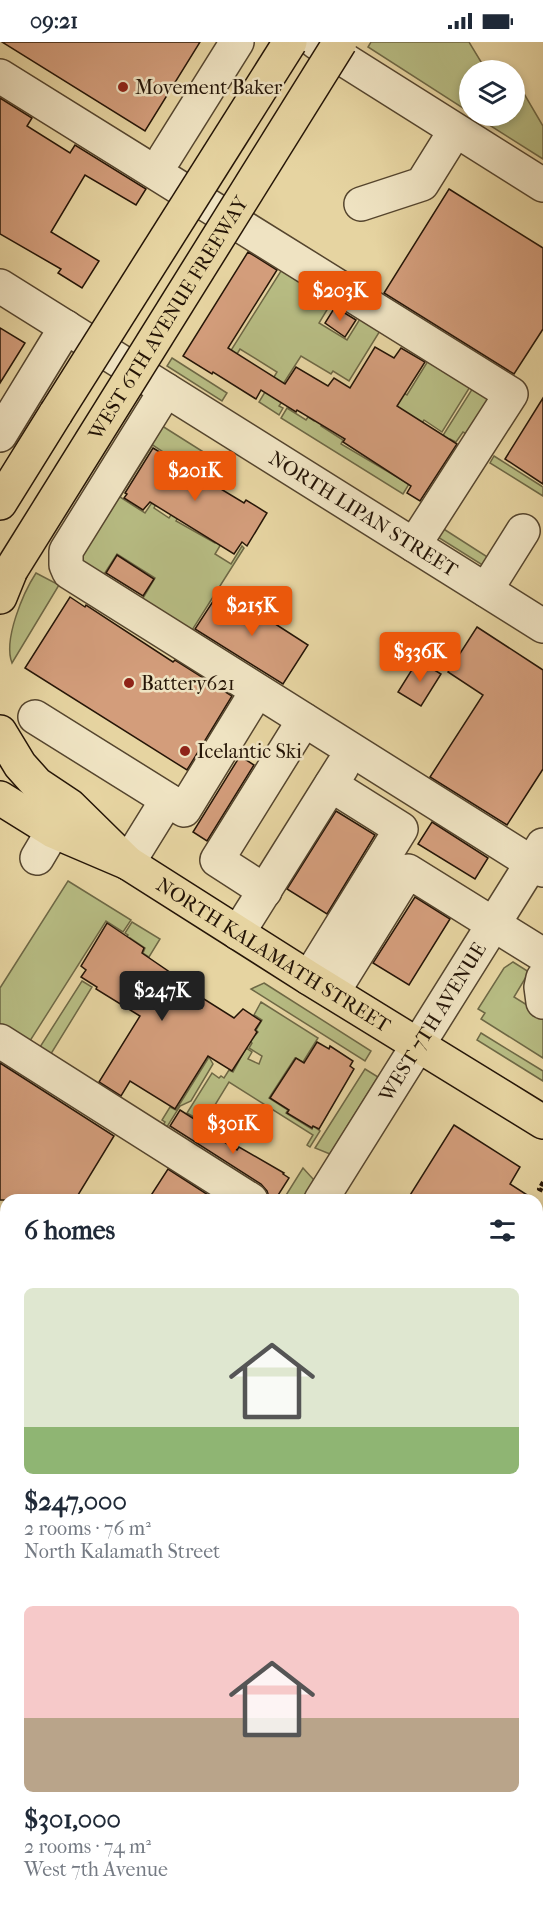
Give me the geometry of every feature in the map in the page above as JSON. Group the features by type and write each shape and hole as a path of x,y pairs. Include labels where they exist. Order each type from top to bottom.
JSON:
{"main road":[{"path":"0,503 290,42"},
{"name":"WEST 6TH AVENUE FREEWAY","path":"5,584 332,47"},
{"path":"0,487 56,413"},
{"path":"0,732 20,765 38,784 70,806 128,863"},
{"name":"NORTH KALAMATH STREET","path":"0,798 45,845 128,863 543,1122"}],"street":[{"path":"165,157 237,42"},
{"path":"539,859 353,751 75,577 66,565 66,551 236,222 332,47 456,131 543,185"},
{"path":"0,76 511,394 414,545"},
{"path":"361,204 423,184 456,131"},
{"name":"NORTH LIPAN STREET","path":"0,286 543,626"},
{"path":"0,435 66,327"},
{"path":"486,590 524,531"},
{"path":"34,717 184,810 257,691"},
{"path":"265,891 216,860 304,720"},
{"path":"238,933 353,751"},
{"path":"321,985 352,936 401,829 331,785"},
{"path":"128,863 167,800"},
{"name":"WEST 7TH AVENUE","path":"325,1194 493,924 539,859"},
{"path":"352,936 408,871 543,955"},
{"path":"543,978 541,987 543,1002"},
{"path":"0,1041 242,1194"}],"path":[{"path":"543,1182 539,1189 543,1191"}],"green space":[{"path":"371,42 469,42 480,60 459,60 459,106 368,47"},
{"path":"525,95 543,126 543,159 491,126 525,126"},
{"path":"286,263 336,295 319,323 347,340 363,314 383,326 349,381 333,371 331,374 301,356 276,395 283,400 279,406 283,408 279,415 259,402 277,372 240,349 224,375 218,371"},
{"path":"431,356 473,382 442,432 424,420 419,428 393,411 381,379 407,395"},
{"path":"172,358 227,393 222,401 167,366"},
{"path":"476,383 497,396 472,437 463,432 456,442 450,439 432,468 425,464"},
{"path":"287,408 306,420 308,417 314,421 316,417 323,421 321,426 343,440 341,444 409,484 403,494 281,418"},
{"path":"159,424 232,470 221,487 201,474 197,480 177,461 148,442"},
{"path":"147,443 152,446 120,497 145,513 155,498 158,500 154,508 169,518 174,510 180,514 176,521 215,543 221,533 226,536 215,554 231,564 242,546 244,548 189,635 140,603 155,578 117,554 101,579 80,567 80,550"},
{"path":"494,456 543,487 543,496 490,463"},
{"path":"439,526 489,558 484,566 433,534"},
{"path":"36,573 59,585 12,663 10,642 12,630 20,604"},
{"path":"68,881 131,920 123,932 106,921 28,1044 0,1027 0,988"},
{"path":"132,922 160,939 149,957 143,953 145,948 130,938 124,943 128,935 125,933"},
{"path":"513,962 529,972 514,997 543,1015 543,1058 481,1019 485,1013 478,1009 504,968"},
{"path":"82,981 92,987 49,1057 40,1052 40,1047"},
{"path":"264,983 371,1051 365,1061 251,989"},
{"path":"261,1002 318,1038 303,1062 295,1058 269,1098 288,1110 286,1113 312,1129 313,1126 320,1131 310,1147 307,1145 313,1135 229,1082 204,1123 187,1113 212,1073 219,1078 221,1076 224,1078 229,1070 233,1072 246,1048 252,1052 248,1059 259,1064 262,1056 249,1048 252,1043 250,1041 258,1032 256,1030 262,1020 254,1015"},
{"path":"481,1033 543,1071 543,1081 477,1040"},
{"path":"209,1057 213,1064 191,1101 180,1106 165,1130 161,1128 165,1122 162,1120 170,1107 176,1110"},
{"path":"365,1069 378,1077 330,1154 315,1148"},
{"path":"303,1168 314,1180 306,1194 287,1194"}],"building":[{"name":"Movement Baker","path":"2,42 200,42 145,131"},
{"path":"0,98 32,118 27,126 70,153 75,145 146,189 136,205 85,175 51,232 99,261 82,288 58,273 61,269 0,234"},
{"path":"449,189 543,248 543,329 514,374 384,293"},
{"path":"248,252 277,270 228,348 285,384 296,367 328,386 334,378 350,388 375,347 394,358 401,348 425,362 397,406 457,444 420,501 407,493 411,486 343,442 345,439 261,390 256,399 183,356"},
{"path":"335,307 356,320 345,337 325,323"},
{"path":"0,328 25,343 0,383"},
{"path":"543,398 543,484 505,459"},
{"path":"153,448 244,503 246,500 267,513 247,546 242,542 234,554 150,502 143,510 124,498"},
{"path":"117,555 154,579 143,596 106,573"},
{"path":"221,589 308,645 283,684 195,629"},
{"name":"Battery621","path":"70,597 232,696 187,770 25,668"},
{"path":"477,627 543,670 543,769 507,825 430,777 483,695 448,672"},
{"path":"418,660 441,674 421,706 398,692"},
{"path":"240,756 254,765 207,841 193,832"},
{"path":"336,811 375,835 327,914 287,889"},
{"path":"432,822 488,858 475,879 418,844"},
{"path":"415,897 450,919 409,985 373,963"},
{"path":"107,923 144,948 142,953 190,986 188,989 234,1018 243,1009 261,1021 255,1030 257,1032 232,1071 208,1056 175,1109 130,1081 121,1096 99,1082 140,1016 81,977 86,970 81,966"},
{"path":"317,1042 329,1049 330,1046 353,1061 350,1066 354,1069 319,1129 313,1126 312,1128 287,1113 289,1110 270,1098 296,1058 304,1063"},
{"path":"0,1063 114,1136 79,1194 0,1194"},
{"path":"180,1110 199,1122 197,1125 237,1150 239,1147 289,1178 279,1194 268,1194 261,1184 170,1126"},
{"path":"454,1125 520,1167 510,1184 526,1194 411,1194"},
{"path":"168,1169 207,1194 152,1194"}],"place":[{"name":"Movement Baker","path":"123,87"},
{"name":"Battery621","path":"129,683"},
{"name":"Icelantic Ski","path":"185,751"}]}
